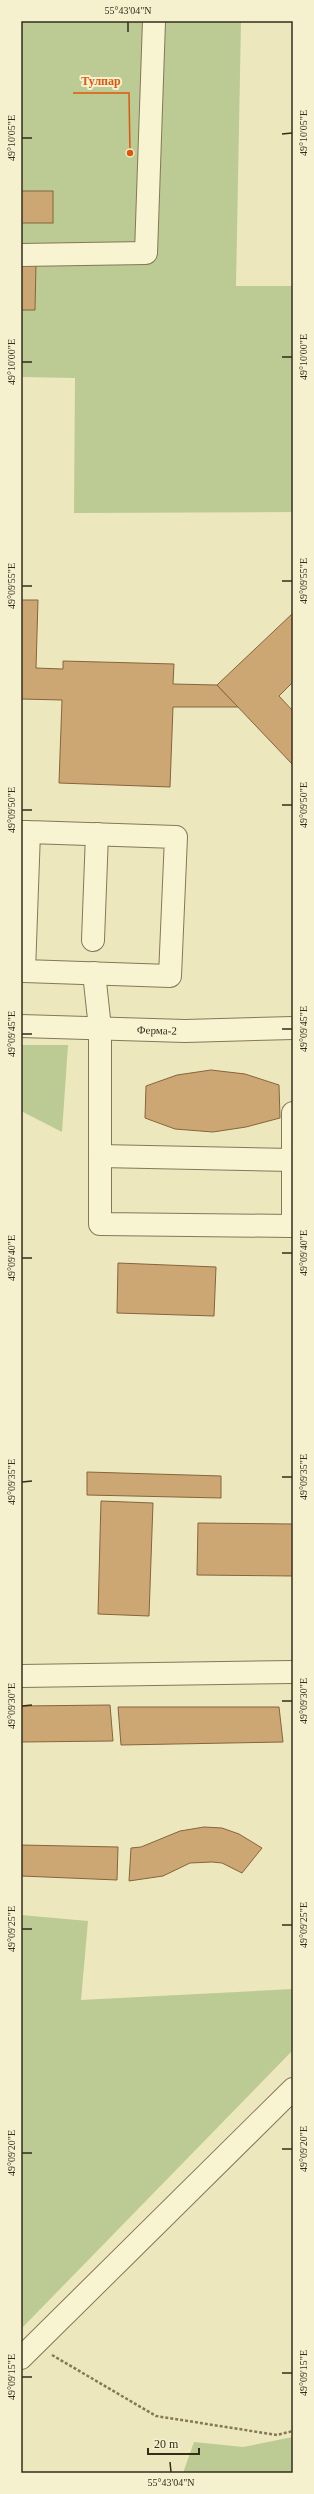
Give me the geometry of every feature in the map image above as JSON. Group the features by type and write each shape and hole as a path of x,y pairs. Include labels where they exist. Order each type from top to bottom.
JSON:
{"street":[{"path":"21,255 146,253 154,21"},
{"path":"25,832 97,834 176,837 170,976 94,972 24,971 25,832"},
{"path":"93,940 97,834"},
{"path":"94,972 100,1028 100,1224 292,1226 293,1113"},
{"name":"Ферма-2","path":"21,1026 184,1031 293,1028"},
{"path":"100,1156 292,1160"},
{"path":"21,1676 293,1672"},
{"path":"27,2351 293,2089"}],"path":[{"path":"27,2351 156,2416 277,2435 293,2431"}],"green space":[{"path":"21,21 241,21 236,286 293,286 293,512 74,513 75,378 21,377"},
{"path":"21,1045 68,1045 62,1132 21,1111"},
{"path":"21,1915 88,1921 81,2000 293,1989 293,2050 21,2329"},
{"path":"293,2437 293,2473 183,2473 194,2442 243,2447"}],"building":[{"path":"21,191 53,191 53,223 21,223"},
{"path":"21,263 36,263 35,310 21,310"},
{"path":"21,600 38,600 36,668 63,669 63,661 174,664 173,684 217,685 238,707 173,707 170,787 59,783 62,700 21,699"},
{"path":"293,613 293,682 279,696 293,711 293,765 217,685"},
{"path":"211,1070 245,1074 279,1085 280,1118 246,1127 213,1132 175,1129 145,1118 146,1086 177,1075"},
{"path":"118,1263 216,1267 214,1316 117,1313"},
{"path":"87,1472 221,1476 221,1498 87,1495"},
{"path":"101,1501 153,1503 149,1616 98,1614"},
{"path":"198,1523 293,1524 293,1576 197,1575"},
{"path":"110,1705 113,1741 21,1742 21,1706"},
{"path":"118,1707 279,1707 283,1742 121,1745"},
{"path":"204,1827 222,1828 239,1834 262,1848 242,1873 222,1863 190,1863 163,1876 129,1881 131,1848 141,1847 180,1831"},
{"path":"21,1845 118,1847 117,1880 21,1876"}],"place":[{"name":"Тулпар","path":"130,153"}]}
